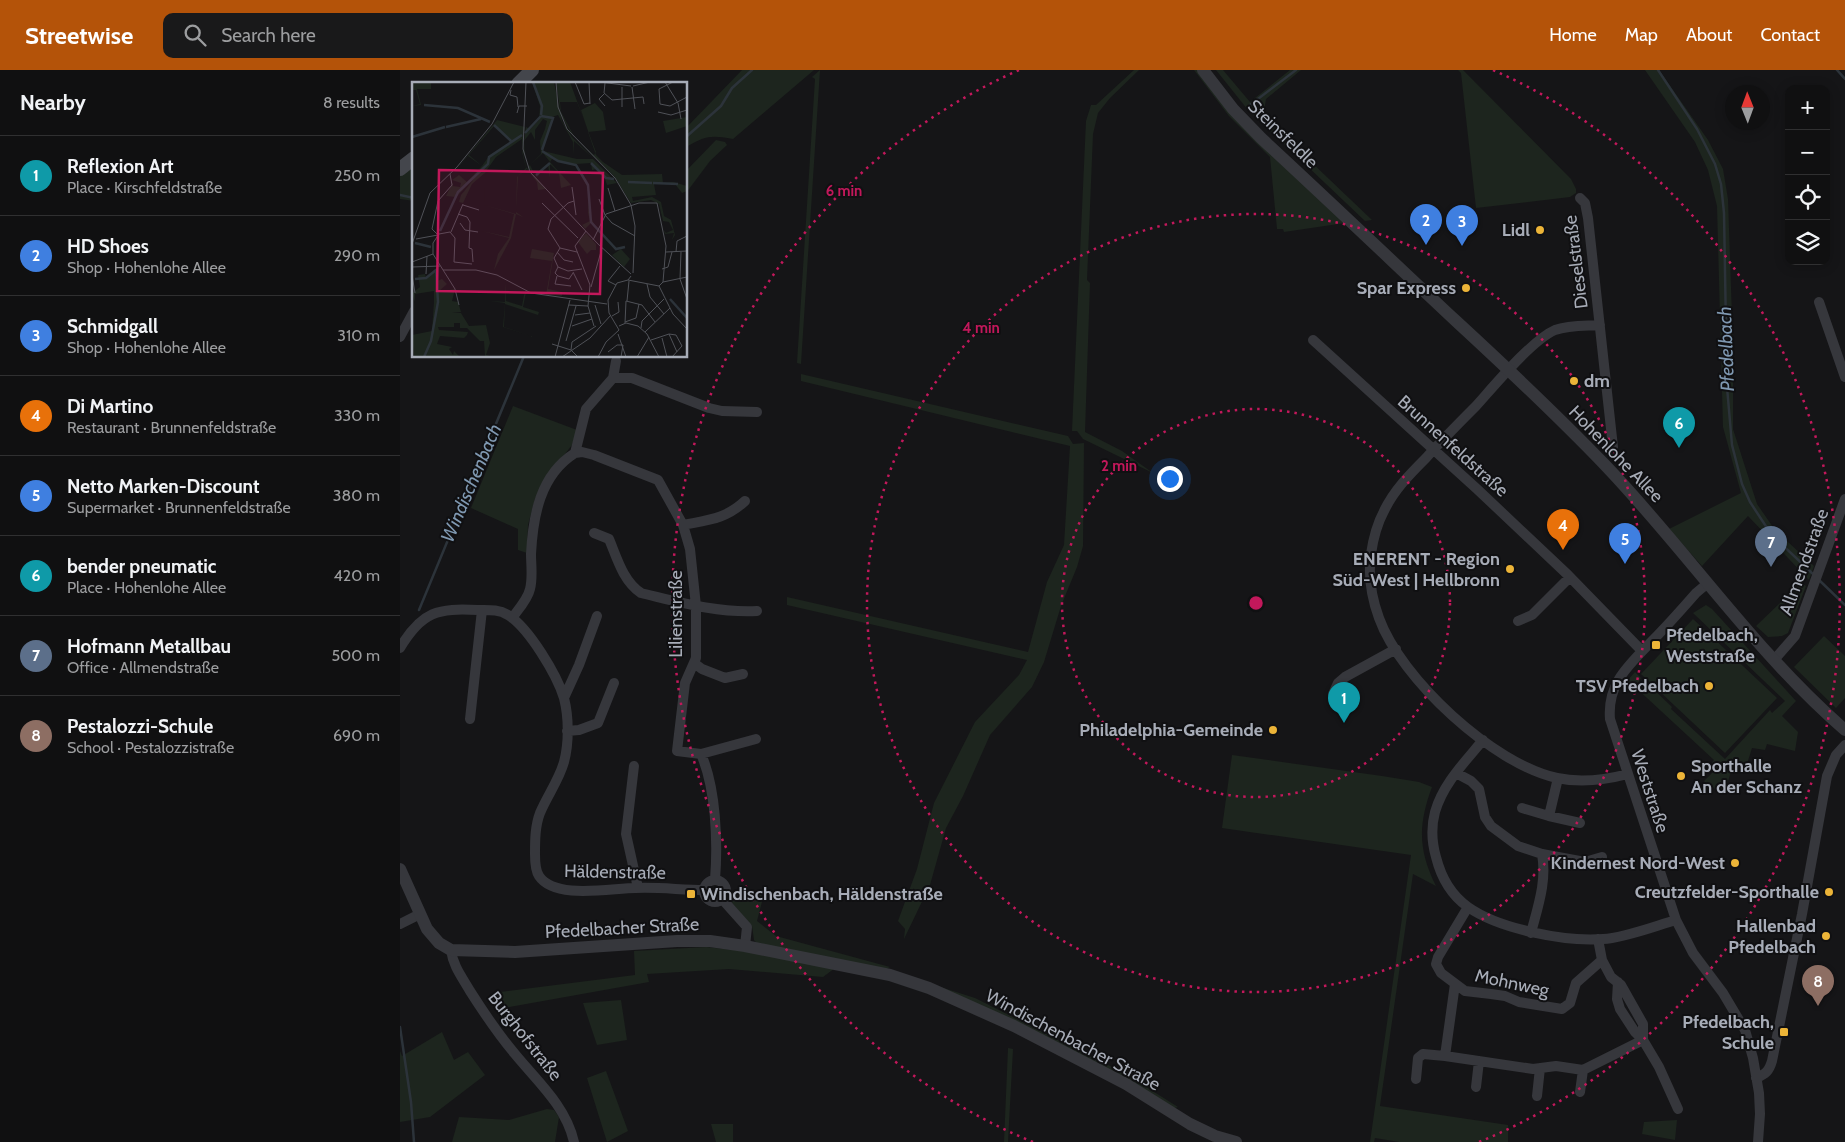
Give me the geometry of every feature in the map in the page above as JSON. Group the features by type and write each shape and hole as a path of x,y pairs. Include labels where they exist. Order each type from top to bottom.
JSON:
{"main road":[{"path":"520,82 532,70"},
{"path":"400,169 412,160"}],"street":[{"name":"Steinsfeldle","path":"1202,70 1233,109 1346,217"},
{"name":"Dieselstraße","path":"1580,198 1586,203 1588,218 1613,447"},
{"name":"Hohenlohe Allee","path":"1346,217 1509,370 1606,466 1666,531 1774,660 1812,701 1845,730"},
{"path":"1819,302 1845,377"},
{"path":"400,337 412,315"},
{"name":"Dieselstraße","path":"1600,325 1567,327 1555,330 1544,336 1509,370 1400,485 1384,511 1377,529 1371,556 1373,597 1380,619 1396,649 1417,679 1482,740 1514,761 1558,778 1591,781 1628,774"},
{"name":"Brunnenfeldstraße","path":"1314,340 1570,577 1642,651"},
{"path":"401,645 427,616 438,611 453,609 482,610 506,614 512,618 530,590 532,526 538,501 549,481 565,459 575,453 586,409 613,378 616,361"},
{"path":"613,378 632,378 709,408 722,411 756,412"},
{"name":"Lilienstraße","path":"575,453 582,452 594,455 658,480 683,525 690,549 696,606 696,658 685,683 677,751 701,754"},
{"name":"Allmendstraße","path":"1774,660 1795,636 1818,568 1845,498"},
{"path":"683,525 720,518 736,510 745,501"},
{"path":"594,533 609,539 625,577 633,588 641,593 696,606 735,612 757,611"},
{"path":"1518,621 1532,615 1570,577"},
{"name":"Weststraße","path":"1708,583 1623,671 1614,687 1609,708 1614,733 1676,920 1693,953 1723,993 1745,1030 1754,1058 1760,1114 1758,1142"},
{"path":"470,719 482,610"},
{"path":"564,698 579,665 597,616"},
{"name":"Häldenstraße","path":"512,618 531,638 551,669 564,698 567,748 563,764 539,814 536,830 535,864 538,876 556,888 571,891 638,888 704,890"},
{"path":"1333,694 1338,683 1345,677 1396,649"},
{"path":"694,663 702,670 726,678 743,674"},
{"path":"567,731 579,730 598,723 614,684"},
{"path":"715,880 714,799 705,762 701,754 756,739"},
{"path":"1482,740 1446,786 1435,812 1432,829 1433,846 1440,871 1448,886 1468,907 1489,918 1531,933 1556,937 1603,939 1676,920"},
{"path":"1756,1078 1765,1075 1770,1069 1782,1016 1827,776 1836,755 1845,745"},
{"path":"634,766 626,834 638,888"},
{"path":"1456,773 1479,789 1485,817 1491,826 1518,846 1542,854 1586,862 1602,857"},
{"path":"1549,816 1558,778"},
{"path":"1522,808 1580,823"},
{"path":"1531,933 1542,892 1544,864 1542,854"},
{"path":"400,869 427,929 439,943 450,950"},
{"path":"715,880 720,880 726,886 726,894 719,901 711,900 704,890 708,883 715,880"},
{"path":"722,899 747,927 745,946"},
{"name":"Mohnweg","path":"1468,907 1438,957 1436,964 1441,973 1465,990 1505,996 1519,1002 1562,1009 1570,1003 1576,983 1602,960"},
{"path":"400,924 420,914"},
{"path":"1598,939 1602,960 1612,977 1621,985 1643,1024 1643,1040 1660,1067 1678,1109"},
{"name":"Pfedelbacher Straße","path":"450,950 514,952 677,941 710,941 745,946 890,975"},
{"name":"Burghofstraße","path":"450,950 453,963 490,1022 555,1101 574,1142"},
{"name":"Windischenbacher Straße","path":"890,975 930,988 1014,1026 1126,1084 1190,1124 1215,1136 1236,1142"},
{"path":"1445,1056 1455,984"},
{"path":"1416,1080 1418,1058 1423,1054 1533,1069 1556,1066 1583,1070 1643,1040"},
{"path":"1476,1087 1478,1061"},
{"path":"1537,1096 1540,1068"},
{"path":"1580,1092 1583,1070"}],"shaded area":[{"path":"742,70 814,70 733,139 708,137 688,146 688,126"},
{"path":"820,70 801,364 797,363 815,79 812,77"},
{"path":"1134,70 1139,70 1110,98 1098,113 1093,134 1087,280 1090,283 1085,432 1122,451 1153,473 1083,439 1077,431 1072,431 1086,121 1091,105 1096,105"},
{"path":"1194,70 1198,70 1345,223 1284,232 1283,229 1277,229 1270,157 1229,116"},
{"path":"1216,70 1223,70 1250,102 1290,70 1301,70 1266,99 1263,116 1372,220 1365,221 1248,110"},
{"path":"1458,70 1463,70 1571,179 1576,193 1570,197 1476,208 1461,73"},
{"path":"1645,70 1659,70 1708,140 1723,169 1728,199 1733,347 1733,429 1757,504 1775,530 1814,566 1809,580 1748,516 1702,566 1669,529 1741,493 1723,427 1717,206 1708,170 1695,142"},
{"path":"716,140 725,142 727,145 710,161 688,190 688,169"},
{"path":"412,165 412,201 400,199 400,175"},
{"path":"801,374 1068,436 1073,444 1084,443 1083,546 1077,567 1061,606 1044,662 1032,687 990,735 963,796 946,828 930,885 904,939 905,929 898,921 917,869 934,803 975,722 1019,675 1027,660 787,605 787,597 1028,652 1047,582 1064,545 1070,446 801,381"},
{"path":"513,406 577,430 572,445 547,477 535,499 528,525 527,553 518,550 518,529 471,508"},
{"path":"1801,583 1806,586 1788,633 1782,636 1768,637 1756,626"},
{"path":"1706,605 1712,609 1796,701 1782,716 1798,732 1795,751 1767,744 1765,750 1752,748 1747,764 1734,761 1725,792 1712,786 1711,788 1704,781 1714,771 1709,766 1714,760 1634,686 1627,691 1623,688 1635,672 1641,678 1639,681 1645,686 1648,684 1672,707 1671,709 1725,759 1770,710 1772,713 1785,701 1693,613"},
{"name":"TSV Pfedelbach","path":"1693,619 1777,698 1725,753 1641,674"},
{"path":"1824,636 1845,656 1845,698 1836,708 1794,667"},
{"path":"1232,755 1382,776 1419,782 1432,787 1424,813 1422,837 1426,861 1436,886 1413,874 1380,1106 1508,1125 1508,1142 1399,1142 1375,1138 1374,1142 1370,1142 1411,855 1222,828"},
{"path":"734,892 764,894 757,921 776,936 890,967 884,970 758,945 754,940 752,926 730,901"},
{"path":"706,947 743,951 835,968 823,977 729,969 647,974 649,982 504,1008 500,992 635,975 634,951"},
{"path":"931,984 975,998 1124,1073 1178,1107 1171,1109"},
{"path":"621,1000 627,1040 597,1045 583,1003"},
{"path":"442,1032 454,1060 468,1052 485,1075 430,1117 400,1122 400,1051 402,1056"},
{"path":"1008,1048 1013,1049 1008,1142 1004,1142"},
{"path":"606,1071 628,1131 607,1142 587,1078"},
{"path":"547,1109 554,1110 559,1117 555,1142 452,1142 459,1117 509,1120"},
{"path":"1677,1120 1675,1140 1642,1134 1644,1122"},
{"path":"711,1124 733,1124 733,1142 716,1142"}],"waterway":[{"name":"Windischenbach","path":"688,135 721,106 732,88 752,70"},
{"path":"1250,105 1296,70"},
{"name":"Pfedelbach","path":"1658,70 1697,129 1715,164 1721,184 1724,213 1727,387 1732,445 1742,484 1750,502 1771,534 1813,574"},
{"path":"1837,70 1845,79"},
{"path":"400,195 412,198"},
{"name":"Windischenbach","path":"419,610 523,358"},
{"name":"Pfedelbach","path":"1819,580 1845,605"},
{"name":"Windischenbach","path":"400,1027 411,1102 414,1142"}],"place":[{"name":"Lidl","path":"1540,230"},
{"name":"HD Shoes","path":"1426,245"},
{"name":"Schmidgall","path":"1462,246"},
{"name":"Spar Express","path":"1466,288"},
{"name":"dm","path":"1574,381"},
{"name":"bender pneumatic","path":"1679,448"},
{"name":"Di Martino","path":"1563,550"},
{"name":"Netto Marken-Discount","path":"1625,564"},
{"name":"Hofmann Metallbau","path":"1771,567"},
{"name":"ENERENT - Region Süd-West | Hellbronn","path":"1510,569"},
{"name":"Pfedelbach, Weststraße","path":"1656,645"},
{"name":"TSV Pfedelbach","path":"1709,686"},
{"name":"Reflexion Art","path":"1344,723"},
{"name":"Philadelphia-Gemeinde","path":"1273,730"},
{"name":"Sporthalle An der Schanz","path":"1681,776"},
{"name":"Kindernest Nord-West","path":"1735,863"},
{"name":"Creutzfelder-Sporthalle","path":"1829,892"},
{"name":"Windischenbach, Häldenstraße","path":"691,894"},
{"name":"Hallenbad Pfedelbach","path":"1826,936"},
{"name":"Pestalozzi-Schule","path":"1818,1006"},
{"name":"Pfedelbach, Schule","path":"1784,1032"}]}
